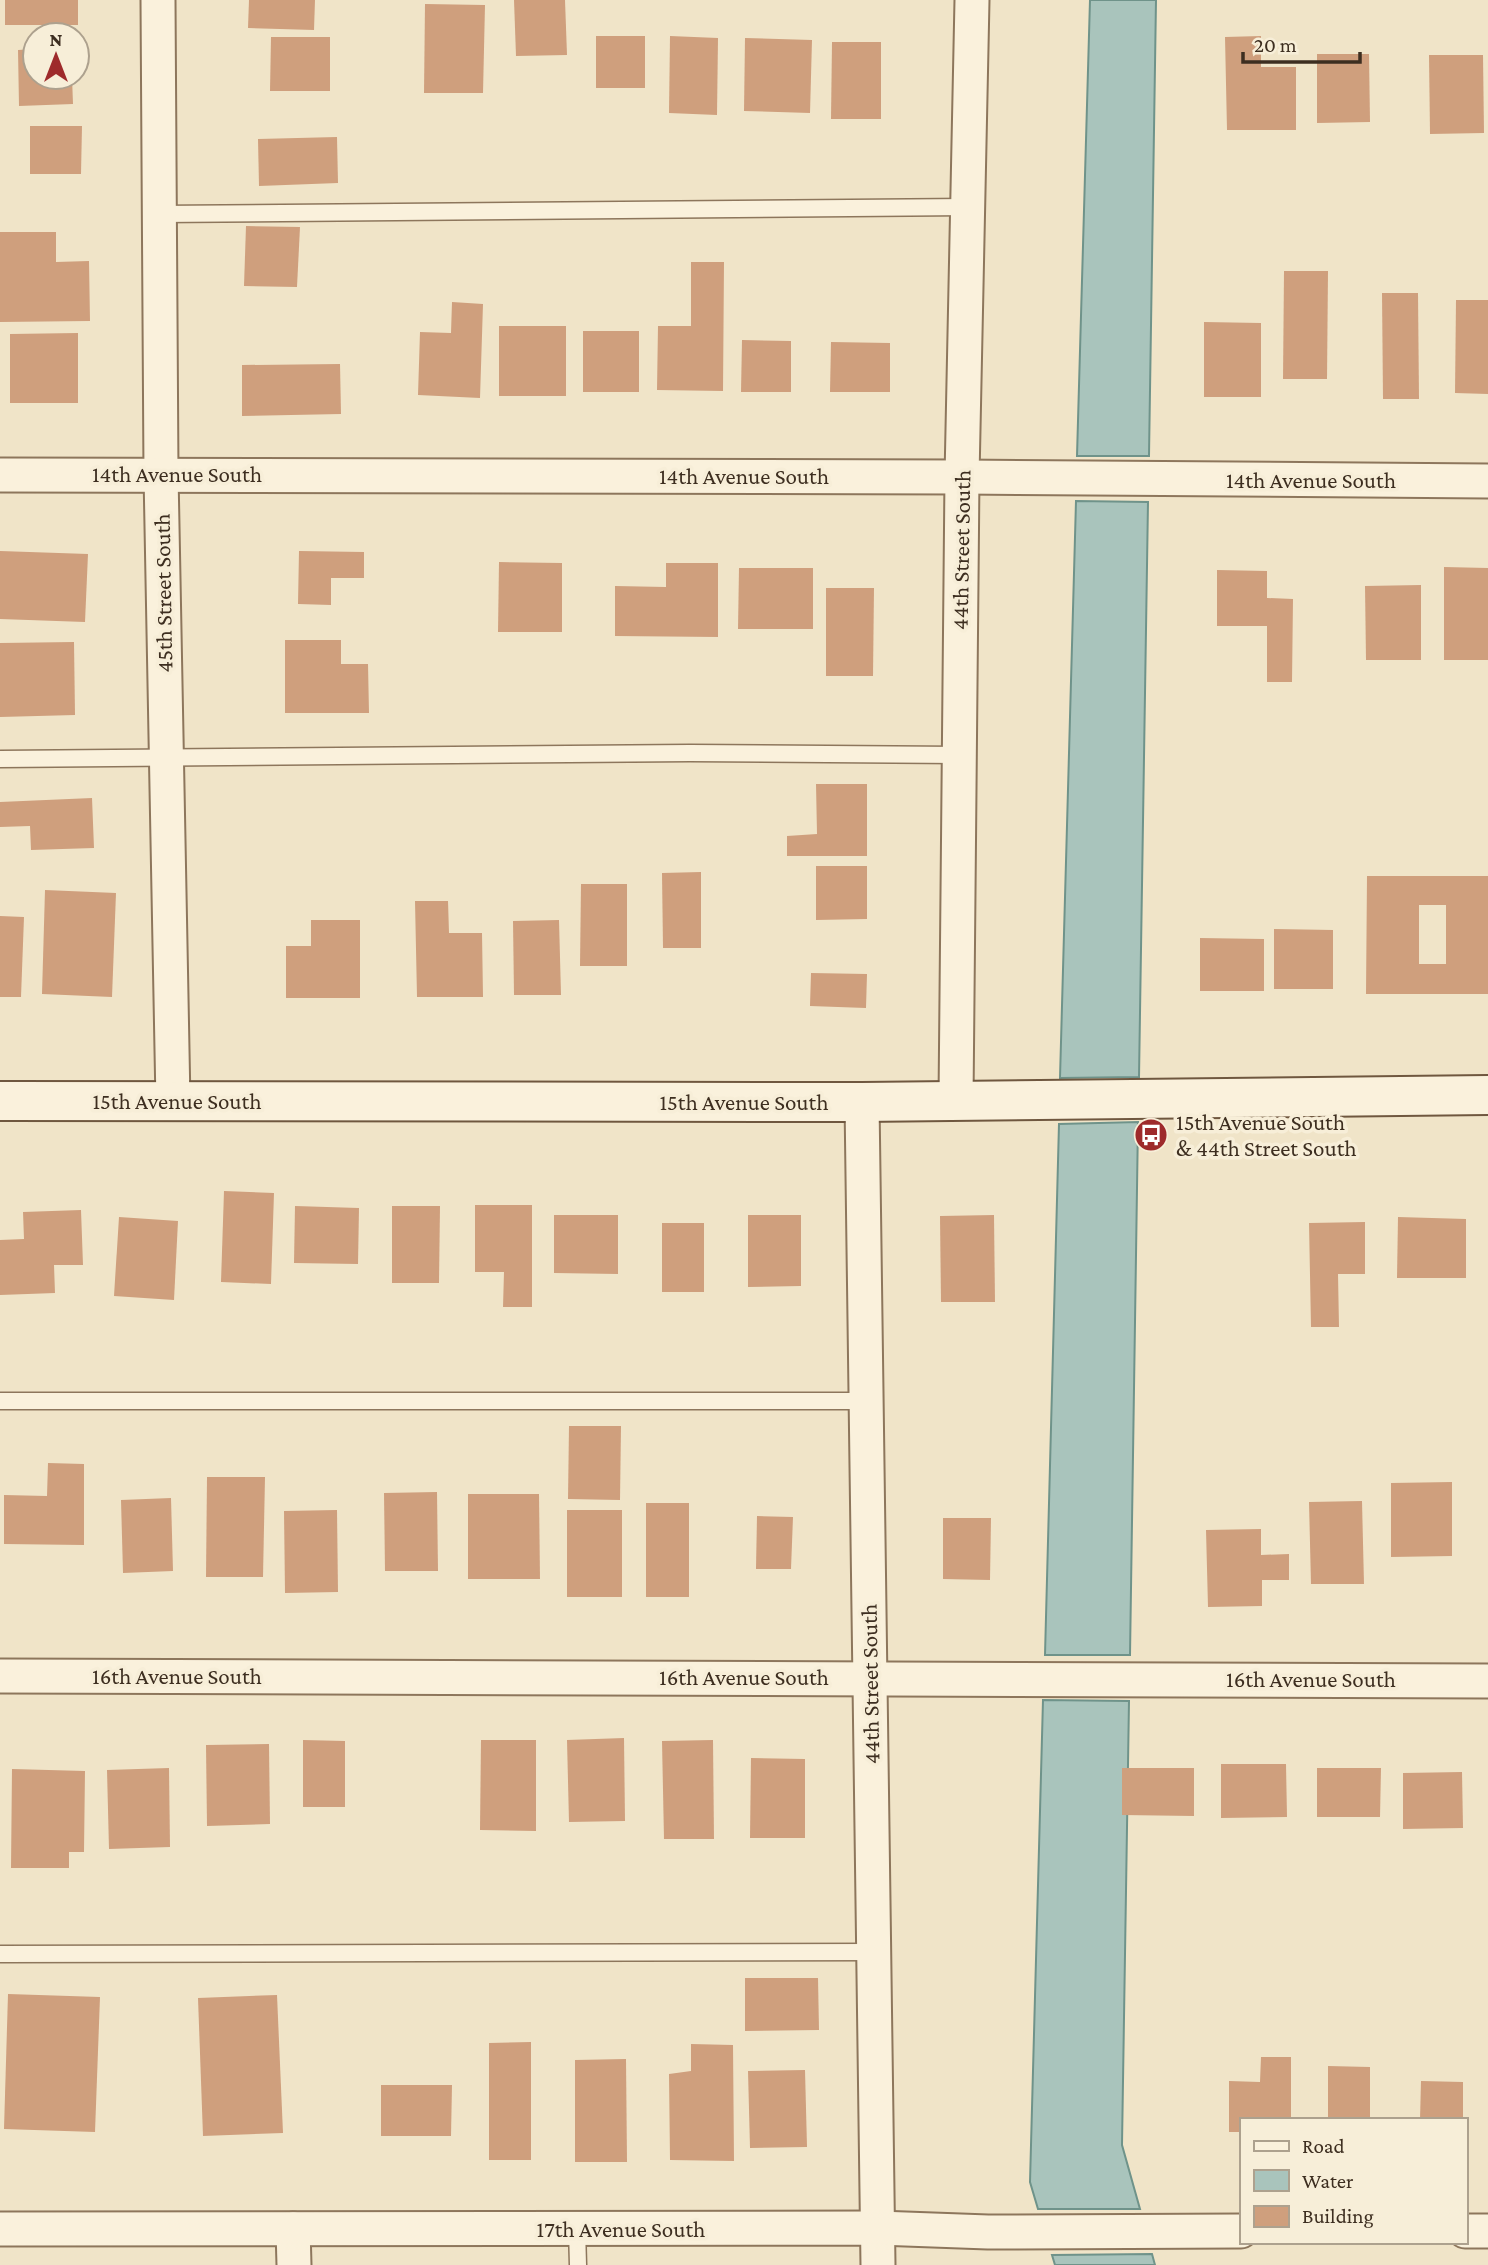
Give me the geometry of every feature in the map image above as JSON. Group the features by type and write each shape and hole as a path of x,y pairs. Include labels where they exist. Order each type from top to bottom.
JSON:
{"street":[{"name":"45th Street South","path":"158,0 161,474 173,1102"},
{"name":"44th Street South","path":"956,1100 962,477 972,0"},
{"name":"14th Avenue South","path":"0,475 1488,481"},
{"name":"15th Avenue South","path":"0,1101 1036,1102 1488,1094"},
{"name":"44th Street South","path":"862,1102 878,2265"},
{"name":"16th Avenue South","path":"0,1676 1488,1681"},
{"name":"17th Avenue South","path":"0,2229 878,2228 988,2232 1240,2231"},
{"path":"293,2230 294,2265"},
{"path":"1467,2231 1488,2231"}],"lane":[{"path":"159,214 968,207"},
{"path":"0,759 690,753 959,755"},
{"path":"0,1401 866,1401"},
{"path":"0,1954 874,1952"},
{"path":"577,2229 578,2265"}],"water":[{"path":"1090,0 1156,0 1149,456 1077,456"},
{"path":"1076,501 1148,502 1139,1077 1060,1078"},
{"path":"1138,1122 1130,1655 1045,1655 1059,1124"},
{"path":"1043,1700 1129,1701 1122,2145 1140,2209 1038,2209 1030,2182"},
{"path":"1152,2254 1155,2265 1055,2265 1052,2255"}],"building":[{"path":"5,0 78,0 78,21 21,21 21,25 5,25"},
{"path":"249,0 315,0 314,30 248,28"},
{"path":"514,0 565,0 567,55 516,56"},
{"path":"425,4 485,5 483,93 424,93"},
{"path":"596,36 645,36 645,88 596,88"},
{"path":"670,36 718,38 717,115 669,113"},
{"path":"1261,36 1261,67 1296,67 1296,130 1227,130 1225,37"},
{"path":"271,37 330,37 330,91 270,91"},
{"path":"745,38 812,40 810,113 744,111"},
{"path":"832,42 881,42 881,119 831,119"},
{"path":"18,50 21,50 21,91 73,91 73,104 19,106"},
{"path":"1317,54 1369,54 1370,122 1317,123"},
{"path":"1429,55 1483,55 1484,133 1430,134"},
{"path":"30,126 82,126 81,174 30,174"},
{"path":"337,137 338,183 259,186 258,139"},
{"path":"246,226 300,227 297,287 244,286"},
{"path":"0,232 56,232 56,262 89,261 90,321 0,322"},
{"path":"691,262 724,262 723,391 657,390 658,326 691,326"},
{"path":"1284,271 1328,271 1327,379 1283,379"},
{"path":"1382,293 1418,293 1419,399 1383,399"},
{"path":"1456,300 1488,300 1488,394 1455,393"},
{"path":"452,302 483,304 480,398 418,395 420,332 451,333"},
{"path":"1204,322 1261,323 1261,397 1204,397"},
{"path":"499,326 566,326 566,396 499,396"},
{"path":"583,331 639,331 639,392 583,392"},
{"path":"78,333 78,403 10,403 10,334"},
{"path":"742,340 791,341 791,392 741,392"},
{"path":"831,342 890,343 890,392 830,392"},
{"path":"340,364 341,414 242,416 242,365"},
{"path":"0,551 88,554 85,622 0,619"},
{"path":"299,551 364,552 364,578 331,578 331,605 298,604"},
{"path":"499,562 562,563 562,632 498,632"},
{"path":"666,563 718,563 718,637 615,636 615,586 666,587"},
{"path":"1444,567 1488,568 1488,660 1444,660"},
{"path":"739,568 813,568 813,629 738,629"},
{"path":"1217,570 1267,571 1267,598 1293,599 1292,682 1267,682 1267,626 1217,626"},
{"path":"1421,585 1421,660 1366,660 1365,586"},
{"path":"826,588 874,588 873,676 826,676"},
{"path":"285,640 341,640 341,664 368,664 369,713 285,713"},
{"path":"74,642 75,715 0,717 0,643"},
{"path":"816,784 867,784 867,856 787,856 787,836 817,834"},
{"path":"92,798 94,848 31,850 30,826 0,827 0,802"},
{"path":"816,866 867,866 867,919 816,920"},
{"path":"701,872 701,948 663,948 662,873"},
{"path":"1367,876 1488,876 1488,994 1366,994","holes":["1419,905 1446,905 1446,964 1419,964"]},
{"path":"581,884 627,884 627,966 580,966"},
{"path":"45,890 116,893 112,997 42,994"},
{"path":"415,901 448,901 449,933 482,933 483,997 417,997"},
{"path":"0,916 24,917 21,997 0,997"},
{"path":"311,920 360,920 360,998 286,998 286,946 311,946"},
{"path":"559,920 561,995 514,995 513,921"},
{"path":"1274,929 1333,930 1333,989 1274,989"},
{"path":"1200,938 1264,939 1264,991 1200,991"},
{"path":"811,973 867,974 866,1008 810,1006"},
{"path":"224,1191 274,1193 271,1284 221,1282"},
{"path":"475,1205 532,1205 532,1307 503,1307 504,1272 475,1272"},
{"path":"295,1206 359,1208 358,1264 294,1263"},
{"path":"392,1206 440,1206 439,1283 392,1283"},
{"path":"81,1210 83,1265 54,1265 55,1293 0,1295 0,1240 24,1239 23,1212"},
{"path":"554,1215 618,1215 618,1274 554,1273"},
{"path":"748,1215 801,1215 801,1286 748,1287"},
{"path":"994,1215 995,1302 941,1302 940,1216"},
{"path":"119,1217 178,1221 174,1300 114,1296"},
{"path":"1398,1217 1466,1219 1466,1278 1397,1278"},
{"path":"1365,1222 1365,1274 1338,1274 1339,1327 1311,1327 1309,1223"},
{"path":"662,1223 704,1223 704,1292 662,1292"},
{"path":"569,1426 621,1426 620,1500 568,1499"},
{"path":"48,1463 84,1464 84,1545 4,1544 4,1495 47,1496"},
{"path":"207,1477 265,1477 263,1577 206,1577"},
{"path":"1452,1482 1452,1556 1391,1557 1391,1483"},
{"path":"437,1492 438,1571 385,1571 384,1493"},
{"path":"468,1494 539,1494 540,1579 468,1579"},
{"path":"171,1498 173,1571 123,1573 121,1500"},
{"path":"1362,1501 1364,1584 1311,1584 1309,1502"},
{"path":"646,1503 689,1503 689,1597 646,1597"},
{"path":"337,1510 338,1592 285,1593 284,1511"},
{"path":"567,1510 622,1510 622,1597 567,1597"},
{"path":"757,1516 793,1517 791,1569 756,1569"},
{"path":"943,1518 991,1518 990,1580 943,1579"},
{"path":"1261,1529 1261,1555 1289,1554 1289,1580 1262,1580 1262,1606 1208,1607 1206,1530"},
{"path":"624,1738 625,1821 569,1822 567,1740"},
{"path":"303,1740 345,1741 345,1807 303,1807"},
{"path":"481,1740 536,1740 536,1831 480,1830"},
{"path":"713,1740 714,1839 664,1839 662,1741"},
{"path":"269,1744 270,1824 207,1826 206,1745"},
{"path":"751,1758 805,1759 805,1838 750,1838"},
{"path":"1221,1764 1286,1764 1287,1817 1221,1818"},
{"path":"169,1768 170,1847 109,1849 107,1770"},
{"path":"1122,1768 1194,1768 1194,1816 1122,1815"},
{"path":"1317,1768 1381,1768 1380,1817 1317,1817"},
{"path":"12,1769 85,1771 84,1852 69,1852 69,1868 11,1868"},
{"path":"1462,1772 1463,1828 1403,1829 1403,1773"},
{"path":"745,1978 818,1978 819,2030 745,2031"},
{"path":"8,1994 100,1997 95,2132 4,2129"},
{"path":"277,1995 283,2133 203,2136 198,1998"},
{"path":"531,2042 531,2160 489,2160 489,2043"},
{"path":"691,2044 733,2045 734,2161 670,2160 669,2074 691,2071"},
{"path":"1261,2057 1291,2057 1291,2118 1240,2118 1240,2132 1229,2132 1229,2081 1260,2082"},
{"path":"626,2059 627,2162 575,2162 575,2060"},
{"path":"1328,2066 1370,2067 1370,2118 1328,2118"},
{"path":"805,2070 807,2147 750,2148 748,2071"},
{"path":"1421,2081 1463,2082 1463,2118 1420,2118"},
{"path":"381,2085 452,2085 451,2136 381,2136"}],"place":[{"name":"15th Avenue South & 44th Street South","path":"1151,1135"}]}
